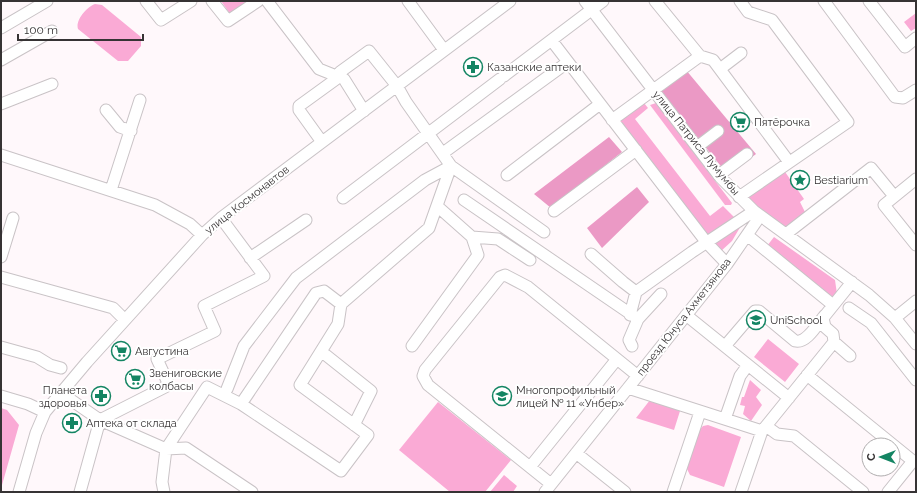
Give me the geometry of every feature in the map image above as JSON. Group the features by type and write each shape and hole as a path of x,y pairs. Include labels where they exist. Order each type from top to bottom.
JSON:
{"street":[{"path":"1,28 47,1"},
{"path":"146,1 161,20 191,1"},
{"path":"212,1 228,21 258,1"},
{"path":"267,1 319,69 344,79 364,111"},
{"path":"408,1 444,50"},
{"name":"улица Космонавтов","path":"19,492 36,433 45,412 60,393 202,235 221,218 510,1"},
{"path":"343,198 552,41 588,5 603,1"},
{"path":"655,1 700,56 714,60 789,162"},
{"path":"739,197 848,122 772,20 748,12 740,1"},
{"path":"824,1 895,97 903,98 916,90"},
{"path":"869,1 905,48 916,38"},
{"name":"улица Патриса Лумумбы","path":"588,5 719,175 739,197 757,213 869,294 895,318 916,344"},
{"path":"1,60 52,31"},
{"path":"552,41 707,243 727,264"},
{"path":"322,142 299,110 300,106 339,77 340,72 369,51 397,86 406,102 451,166 544,232"},
{"path":"720,69 741,53"},
{"path":"612,120 700,56"},
{"path":"443,153 568,62"},
{"path":"1,104 52,84"},
{"path":"111,190 140,100"},
{"path":"507,176 600,104"},
{"path":"106,110 120,127 131,131"},
{"path":"697,147 718,131"},
{"path":"554,211 636,150"},
{"path":"719,175 747,154"},
{"path":"1,155 155,204 190,224 202,235"},
{"path":"164,492 162,482 166,448 207,387 240,404 341,471 368,435 300,385 322,352 338,324 341,304 430,228 451,166"},
{"path":"227,389 244,346 296,278 425,180 451,166"},
{"path":"786,234 871,168 894,196"},
{"path":"916,179 884,205 916,245"},
{"path":"464,200 634,317"},
{"path":"412,346 478,255 472,237 437,206"},
{"path":"632,346 629,340 634,317 636,292 692,252 757,213"},
{"name":"проезд Юнуса Ахметзянова","path":"548,488 727,264 747,235 757,213"},
{"path":"1,256 13,218"},
{"path":"80,492 100,420 169,385 157,359 215,331 204,306 264,276 221,218"},
{"path":"250,258 306,220"},
{"path":"747,235 833,305"},
{"path":"472,237 498,239 530,260"},
{"path":"591,254 636,292"},
{"path":"548,488 530,467 425,381 425,370 480,301 500,277 509,275 528,287 638,376"},
{"path":"1,277 113,308 125,320"},
{"path":"725,346 755,311 759,311 798,341 805,339 852,282"},
{"path":"240,404 316,293 324,291 341,304"},
{"path":"634,317 661,294"},
{"path":"895,318 916,301"},
{"path":"849,308 871,323 916,380"},
{"path":"825,314 823,320 824,324 833,334 834,342 850,356"},
{"path":"686,315 789,398"},
{"path":"741,492 764,429 834,342"},
{"path":"1,347 37,357 62,368"},
{"path":"322,352 371,391 354,425"},
{"path":"530,467 617,359"},
{"path":"725,419 740,376 748,365"},
{"path":"807,376 913,461 888,492"},
{"path":"628,388 700,412 764,429 777,434 794,436 863,492"},
{"path":"60,393 100,420 166,448 186,448 252,492"},
{"path":"1,396 28,404 45,412"},
{"path":"673,492 700,412"},
{"path":"576,453 625,492"}],"shaded area":[{"path":"221,1 247,1 230,14"},
{"path":"95,4 102,5 141,37 141,46 128,61 118,61 78,29 78,22 82,14"},
{"path":"916,13 916,28 911,31 904,22"},
{"path":"686,70 756,154 728,175 661,92"},
{"path":"644,103 648,108 635,119 710,216 723,206 735,218 708,236 618,122"},
{"path":"656,103 732,203 731,205 725,205 650,105"},
{"path":"609,137 622,152 551,208 534,194"},
{"path":"783,169 804,199 800,202 806,214 786,230 743,198"},
{"path":"637,187 649,202 602,248 587,228"},
{"path":"742,224 732,241 720,252 712,244"},
{"path":"774,237 835,280 837,294 833,300 767,246"},
{"path":"768,339 799,364 785,382 754,357"},
{"path":"750,380 761,390 756,397 762,405 751,421 743,414 745,406 740,405"},
{"path":"650,400 680,411 674,430 636,418"},
{"path":"438,402 511,460 485,492 450,492 399,450"},
{"path":"1,408 7,410 19,425 2,485"},
{"path":"708,425 741,437 724,487 690,475 687,469 700,429 703,426"},
{"path":"504,475 517,486 513,492 490,492"}],"place":[{"name":"Казанские аптеки","path":"473,67"},
{"name":"Пятёрочка","path":"740,122"},
{"name":"Bestiarium","path":"800,180"},
{"name":"UniSchool","path":"756,320"},
{"name":"Августина","path":"121,351"},
{"name":"Звениговские колбасы","path":"135,379"},
{"name":"Планета здоровья","path":"101,396"},
{"name":"Многопрофильный лицей № 11 «Унбер»","path":"502,396"},
{"name":"Аптека от склада","path":"72,423"}]}
